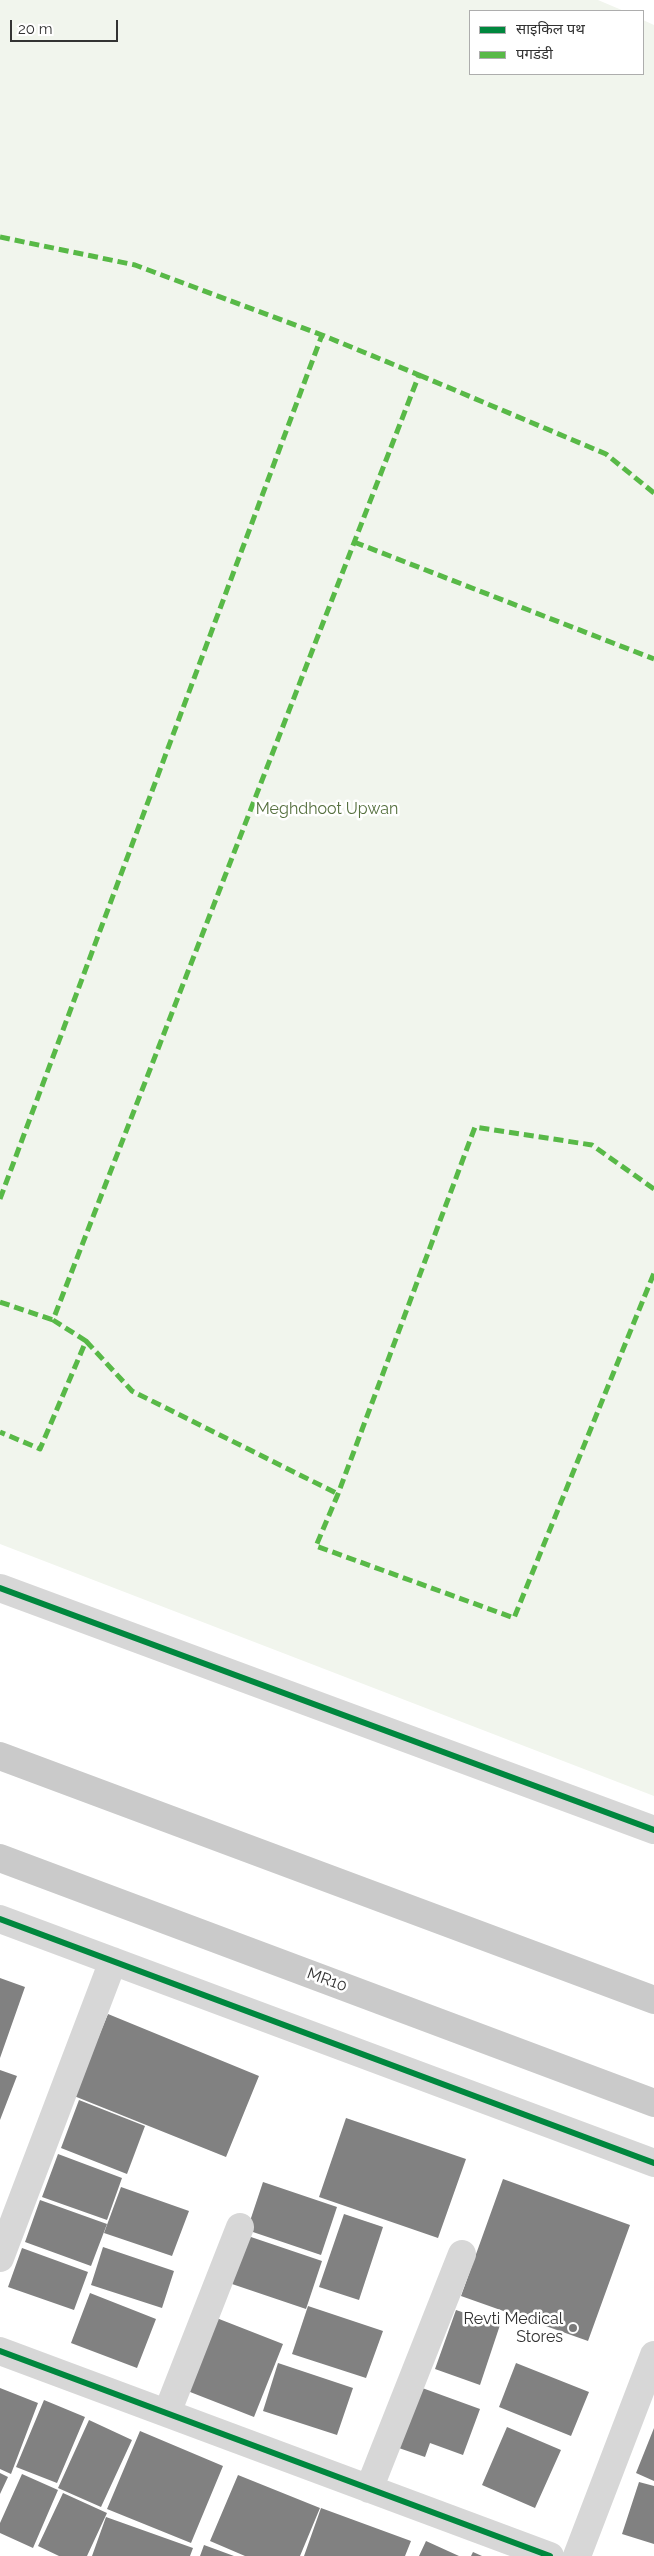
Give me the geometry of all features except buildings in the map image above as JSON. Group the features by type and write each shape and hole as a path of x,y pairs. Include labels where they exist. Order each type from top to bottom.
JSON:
{"main road":[{"path":"0,1756 654,2000"},
{"name":"MR10","path":"0,1858 654,2102"}],"street":[{"path":"0,1588 654,1830"},
{"path":"0,1919 654,2163"},
{"path":"0,2258 113,1961"},
{"path":"167,2413 240,2227"},
{"path":"369,2489 462,2254"},
{"path":"0,2351 550,2556"},
{"path":"577,2556 654,2355"}],"green space":[{"name":"Meghdhoot Upwan","path":"0,0 598,0 622,10 469,10 469,75 644,75 644,20 654,25 654,1796 0,1544"}],"marked path":[{"path":"0,237 135,265 322,335"},
{"path":"0,1199 322,335 419,375 53,1320 86,1341 40,1449 0,1432"},
{"path":"419,375 606,454 654,493"},
{"path":"354,542 654,659"},
{"path":"654,1189 592,1145 475,1127 338,1494 316,1546 514,1618 654,1273"},
{"path":"0,1302 53,1320"},
{"path":"86,1341 132,1391 338,1494"}],"cycle path":[{"path":"0,1588 654,1830"},
{"path":"0,1919 654,2163"},
{"path":"0,2351 550,2556"}],"place":[{"name":"Revti Medical Stores","path":"573,2328"}]}
